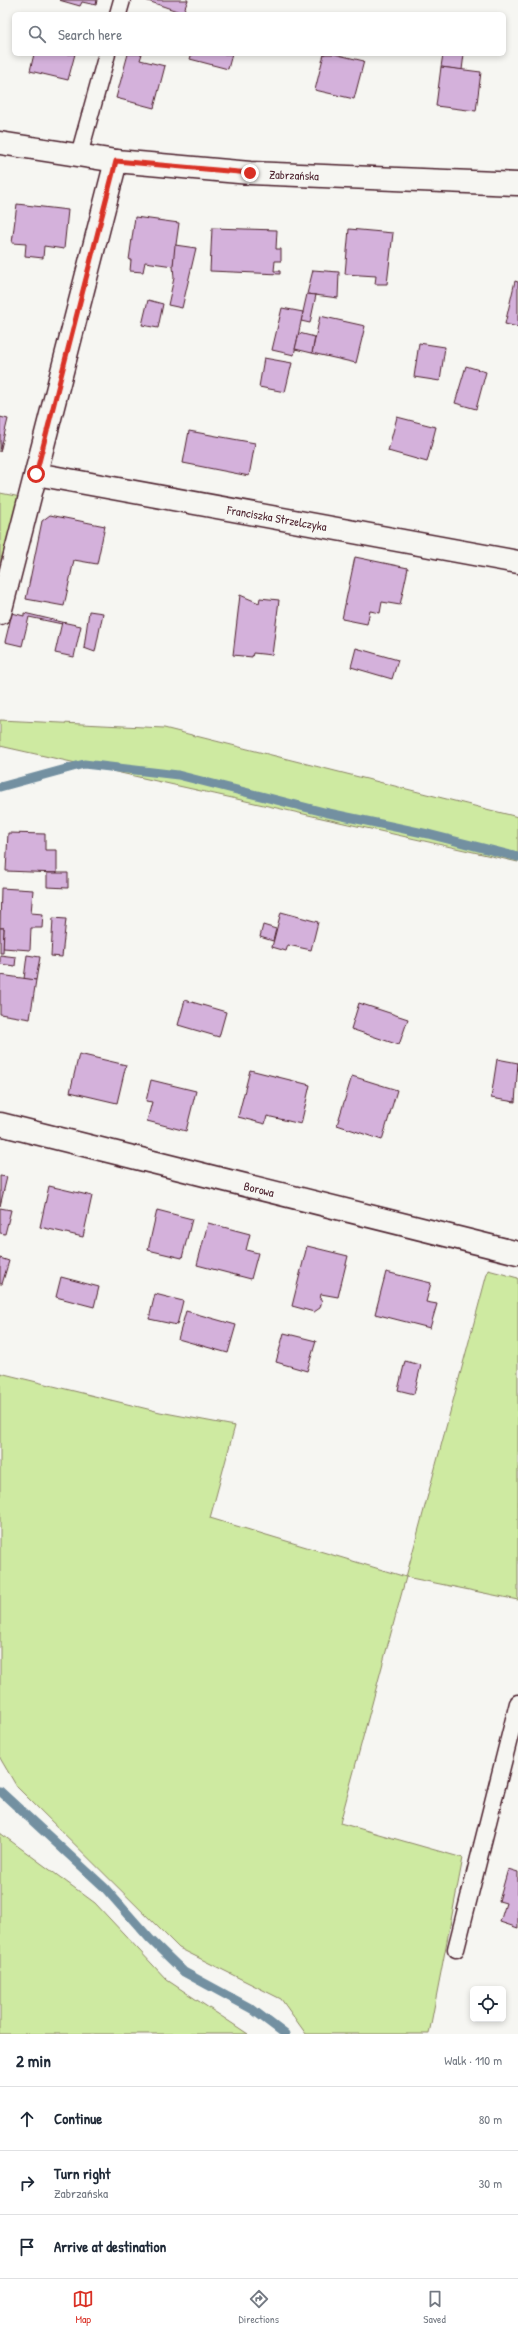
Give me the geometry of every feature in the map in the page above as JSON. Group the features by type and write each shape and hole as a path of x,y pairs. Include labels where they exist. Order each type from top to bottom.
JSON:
{"street":[{"name":"Zabrzańska","path":"0,143 116,161 250,173 518,184"},
{"path":"0,613 116,161"},
{"name":"Franciszka Strzelczyka","path":"36,474 518,562"},
{"name":"Borowa","path":"0,1124 518,1253"}],"lane":[{"path":"119,12 122,0"},
{"path":"79,155 106,56"},
{"path":"456,1949 518,1703"}],"green space":[{"path":"0,493 26,498 0,580"},
{"path":"0,720 164,728 518,817 518,862 0,746"},
{"path":"488,1270 518,1278 518,1600 406,1577"},
{"path":"0,1373 160,1412 235,1426 210,1518 406,1577 340,1823 463,1858 429,2034 306,2034 281,1999 179,1948 17,1787 0,1758"},
{"path":"0,1833 95,1903 167,1980 248,2034 0,2034"}],"building":[{"path":"59,0 97,0 96,5 82,2 80,6"},
{"path":"145,0 188,0 183,12"},
{"path":"34,56 74,56 68,80 30,71"},
{"path":"127,56 141,56 140,60 165,66 154,108 116,98"},
{"path":"191,56 231,56 228,69 190,59"},
{"path":"324,56 343,56 364,61 354,99 315,90"},
{"path":"443,56 464,56 462,70 441,67"},
{"path":"441,67 481,72 476,111 436,106"},
{"path":"17,204 68,210 64,249 44,246 43,258 25,256 26,244 12,243"},
{"path":"135,217 179,223 173,266 145,262 143,272 130,271 131,260 129,260"},
{"path":"212,228 277,230 276,249 281,249 281,261 275,261 274,271 280,271 280,274 210,271"},
{"path":"349,229 393,233 387,284 375,284 376,276 345,274"},
{"path":"175,245 196,248 182,308 168,305 174,278 173,266"},
{"path":"313,270 339,272 338,298 307,294"},
{"path":"515,281 518,282 518,327 505,324"},
{"path":"307,294 316,295 310,323 301,321"},
{"path":"148,300 163,304 158,328 142,325"},
{"path":"282,308 303,312 294,355 272,350"},
{"path":"320,316 365,326 356,363 312,353"},
{"path":"299,333 315,337 312,353 295,349"},
{"path":"419,343 445,347 440,381 414,377"},
{"path":"264,358 292,363 285,392 259,387"},
{"path":"466,366 486,372 476,409 455,403"},
{"path":"0,417 8,419 0,452"},
{"path":"397,417 436,427 427,462 388,451"},
{"path":"189,431 255,443 249,476 183,463"},
{"path":"50,515 105,526 97,564 74,560 64,606 26,599 42,521"},
{"path":"355,557 408,568 400,605 382,602 380,613 370,611 367,624 342,619"},
{"path":"240,595 259,603 260,598 279,600 272,655 253,653 252,657 233,655"},
{"path":"89,611 103,613 95,652 84,648"},
{"path":"12,613 24,616 24,613 62,622 62,624 29,617 22,646 5,642"},
{"path":"62,622 81,626 74,657 55,653"},
{"path":"356,648 398,660 392,679 351,667"},
{"path":"8,833 45,834 45,850 57,850 57,873 6,871"},
{"path":"47,873 68,873 68,888 47,887"},
{"path":"1,888 33,890 31,913 43,914 42,928 31,928 30,950 3,948 4,928 0,928"},
{"path":"281,912 318,922 311,950 288,945 286,951 272,947"},
{"path":"53,918 66,919 62,957 51,956"},
{"path":"263,925 276,929 273,941 260,937"},
{"path":"0,928 4,928 3,953 0,953"},
{"path":"0,955 16,957 15,966 0,964"},
{"path":"27,955 40,957 36,980 24,979"},
{"path":"0,975 36,980 30,1019 0,1014"},
{"path":"185,1000 226,1012 219,1037 178,1025"},
{"path":"359,1003 408,1019 399,1045 351,1029"},
{"path":"79,1054 126,1065 117,1103 70,1092"},
{"path":"497,1059 518,1063 515,1102 491,1098"},
{"path":"250,1070 310,1085 301,1124 267,1116 265,1124 238,1117"},
{"path":"352,1076 397,1090 382,1140 337,1125"},
{"path":"151,1080 196,1091 186,1131 147,1121 152,1102 146,1101"},
{"path":"0,1176 7,1177 0,1206"},
{"path":"49,1186 92,1196 83,1237 40,1227"},
{"path":"0,1208 11,1210 5,1234 0,1233"},
{"path":"157,1210 192,1219 182,1258 148,1250"},
{"path":"208,1223 250,1234 246,1250 258,1253 251,1279 197,1265"},
{"path":"307,1246 348,1256 338,1297 321,1294 320,1300 322,1300 320,1308 314,1312 292,1306"},
{"path":"0,1258 9,1261 2,1284 0,1284"},
{"path":"386,1272 431,1283 426,1302 437,1304 430,1328 375,1314"},
{"path":"61,1277 99,1287 94,1307 56,1297"},
{"path":"155,1294 183,1301 177,1325 149,1319"},
{"path":"186,1311 236,1325 228,1353 178,1339"},
{"path":"284,1333 316,1341 307,1371 276,1362"},
{"path":"405,1361 421,1365 414,1394 398,1390"},
{"path":"508,1869 518,1872 518,1928 500,1922 506,1903 499,1901"}],"waterway":[{"path":"0,787 84,764 178,775 324,812 428,834 518,857"},
{"path":"0,1791 104,1887 150,1939 184,1972 252,2009 285,2034"}],"route":[{"path":"36,474 116,161 250,173"}]}
